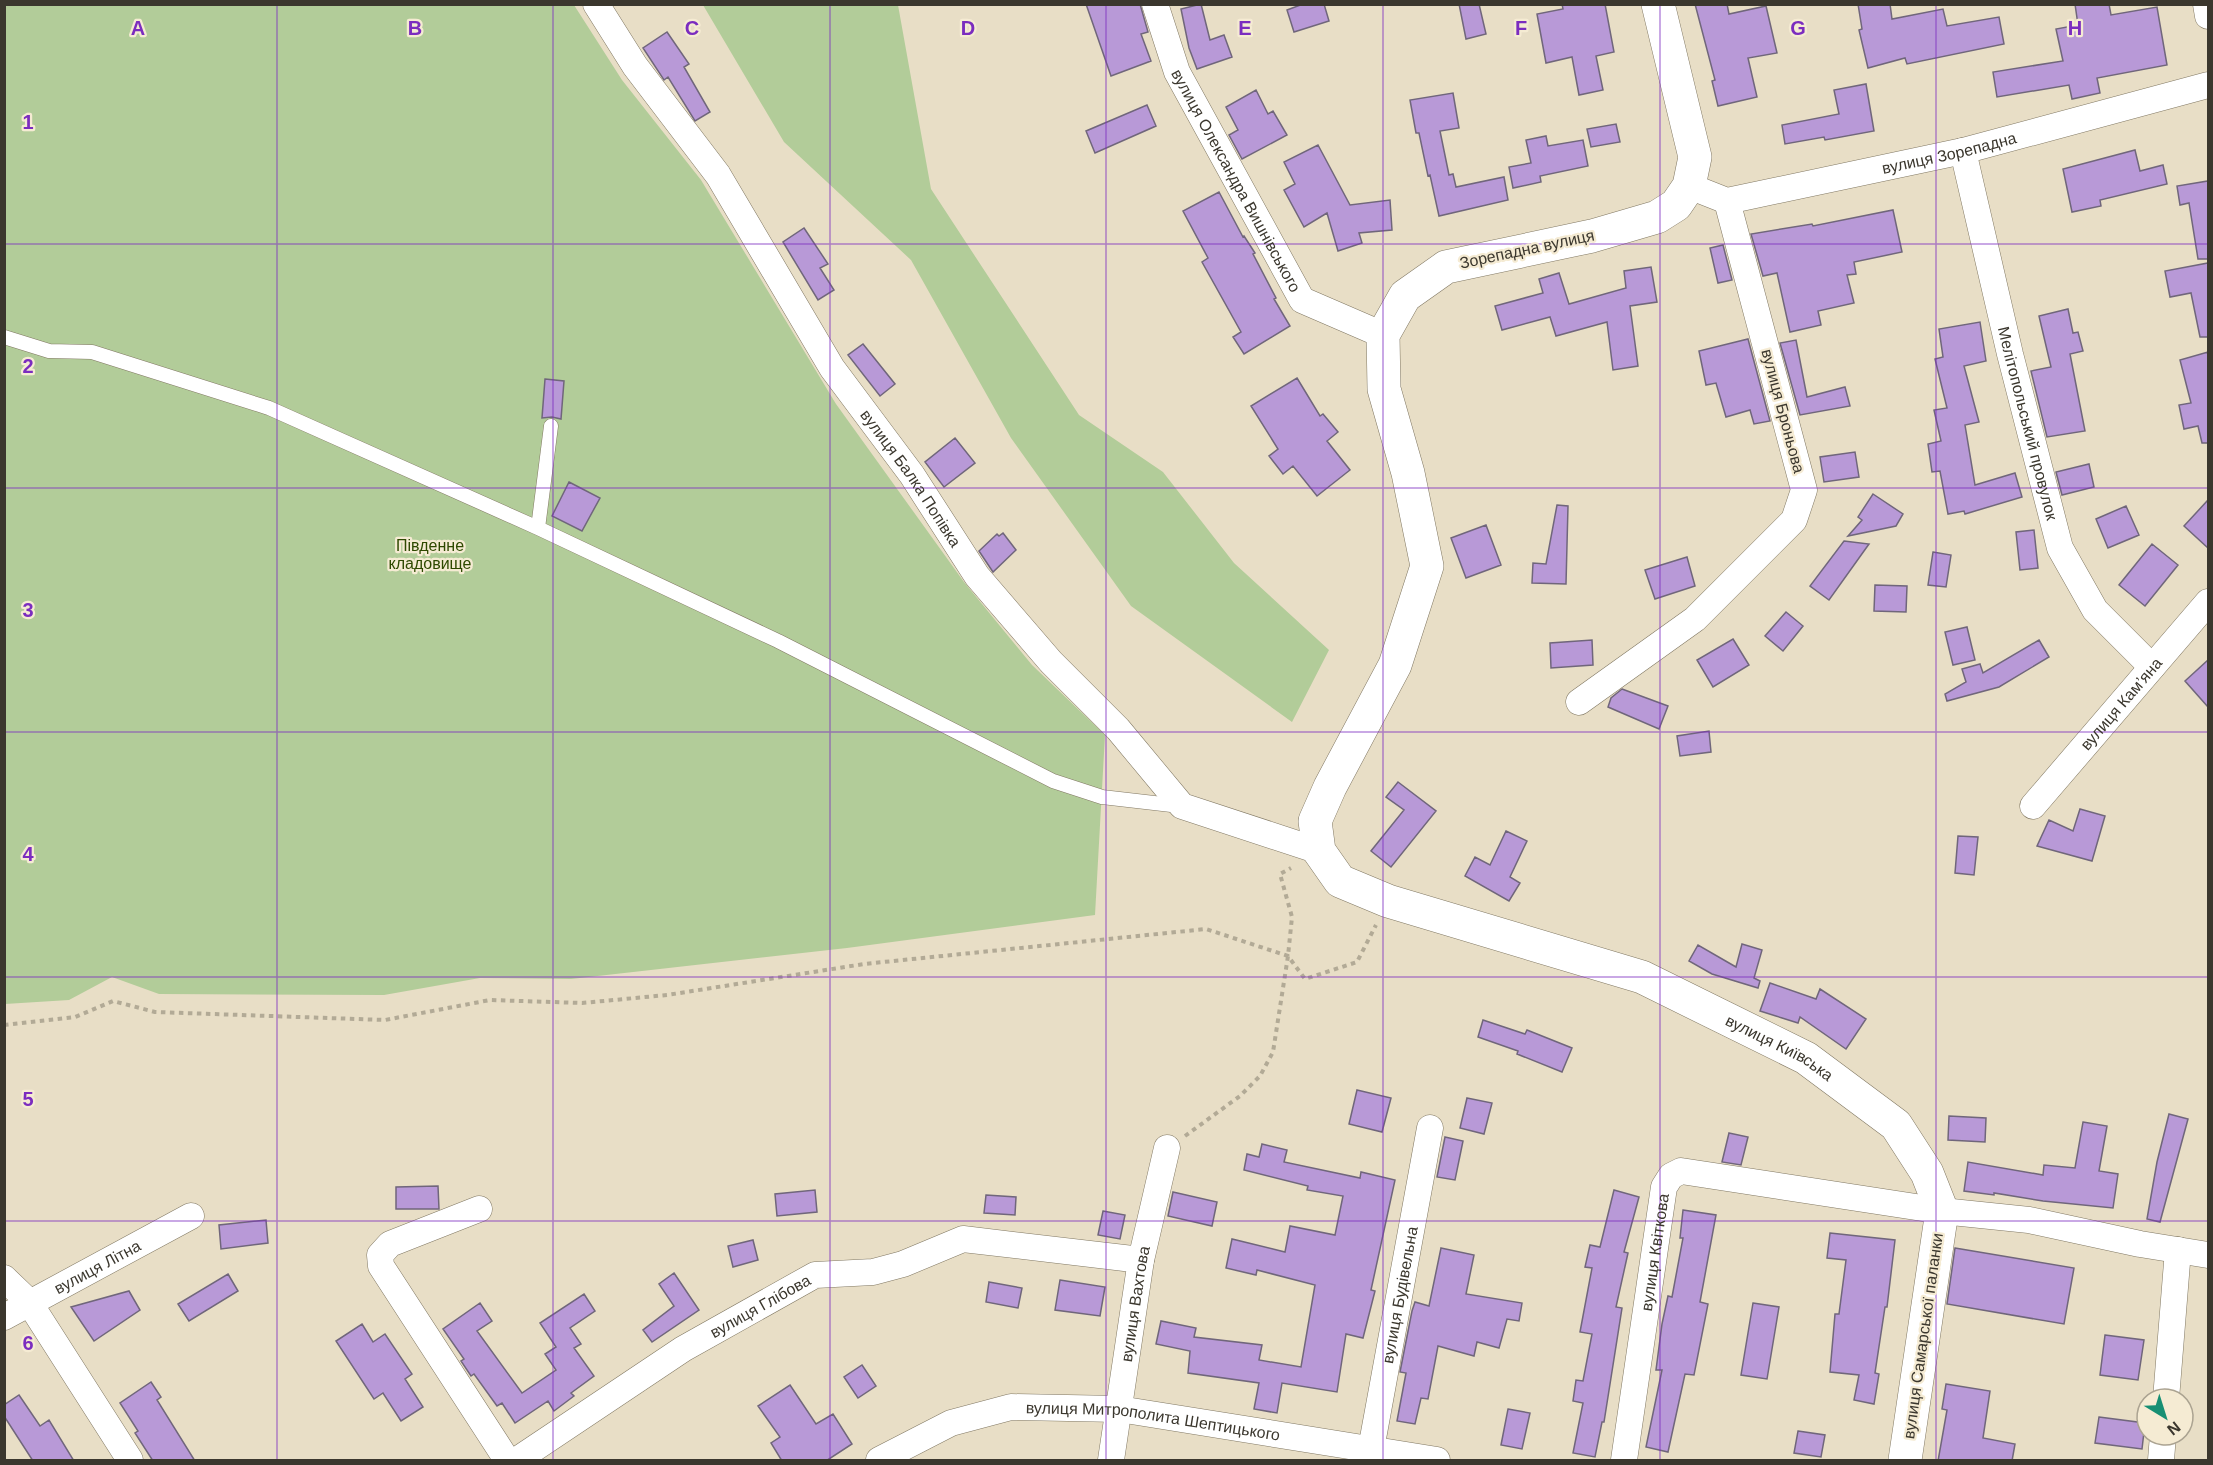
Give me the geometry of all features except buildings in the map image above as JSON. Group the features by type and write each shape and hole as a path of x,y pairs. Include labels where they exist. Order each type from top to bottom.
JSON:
{"street":[{"name":"вулиця Балка Попівка","path":"596,4 635,66 718,175 832,368 912,475 977,576 1051,662 1118,729 1182,806"},
{"name":"вулиця Олександра Вишнівського","path":"1155,4 1177,72 1302,300 1383,335"},
{"path":"1658,4 1695,157 1689,186 1727,201"},
{"path":"2206,4 2208,16"},
{"name":"вулиця Зорепадна","path":"1727,201 1963,151 2208,85"},
{"name":"Мелітопольський провулок","path":"1963,151 2010,354 2060,548 2095,610 2152,667"},
{"name":"Зорепадна вулиця","path":"1383,335 1405,296 1446,267 1592,236 1657,217 1676,205 1689,186"},
{"name":"вулиця Броньова","path":"1579,702 1695,619 1794,520 1804,490 1727,201"},
{"path":"1182,806 1319,851 1315,821 1330,787 1395,665 1427,566 1408,472 1384,389 1383,335"},
{"name":"вулиця Кам’яна","path":"2033,806 2208,602"},
{"name":"вулиця Київська","path":"1319,851 1340,881 1389,901 1642,977 1806,1058 1896,1125 1927,1173 1942,1211"},
{"name":"вулиця Будівельна","path":"1370,1456 1430,1128"},
{"name":"вулиця Вахтова","path":"1111,1461 1142,1260 1167,1148"},
{"name":"вулиця Квіткова","path":"1624,1461 1664,1187 1671,1176 1681,1171 1942,1211"},
{"path":"479,1209 390,1244 380,1255 381,1266 507,1461"},
{"path":"1942,1211 2029,1220 2140,1244 2208,1255"},
{"name":"вулиця Самарської паланки","path":"1905,1461 1942,1211"},
{"name":"вулиця Літна","path":"4,1317 190,1216"},
{"name":"вулиця Глібова","path":"517,1461 683,1349 815,1275 873,1272 903,1264 963,1239 1142,1260"},
{"path":"2167,1387 2178,1250"},
{"path":"4,1278 29,1302 130,1461"},
{"name":"вулиця Митрополита Шептицького","path":"879,1461 951,1423 1011,1407 1119,1409 1370,1456 1437,1461"}],"lane":[{"path":"4,337 49,351 92,352 269,408 538,528 778,641 1053,781 1101,797 1182,806"},
{"path":"538,528 552,426"}],"path":[{"path":"1167,1148 1240,1096 1260,1076 1273,1052 1292,917 1280,874 1319,851"},
{"path":"4,1025 75,1017 114,1001 155,1012 385,1020 490,1000 582,1003 667,995 864,964 1206,929 1288,956 1305,979 1357,962 1389,901"}],"green space":[{"name":"Південне кладовище","path":"5,5 574,5 622,80 701,180 836,404 964,582 1032,665 1105,735 1095,915 847,948 571,979 480,978 384,995 159,994 112,977 69,1000 5,1004"},
{"path":"703,5 898,5 931,189 1079,415 1163,472 1234,563 1329,650 1292,722 1131,606 1011,438 911,260 784,142"}]}
